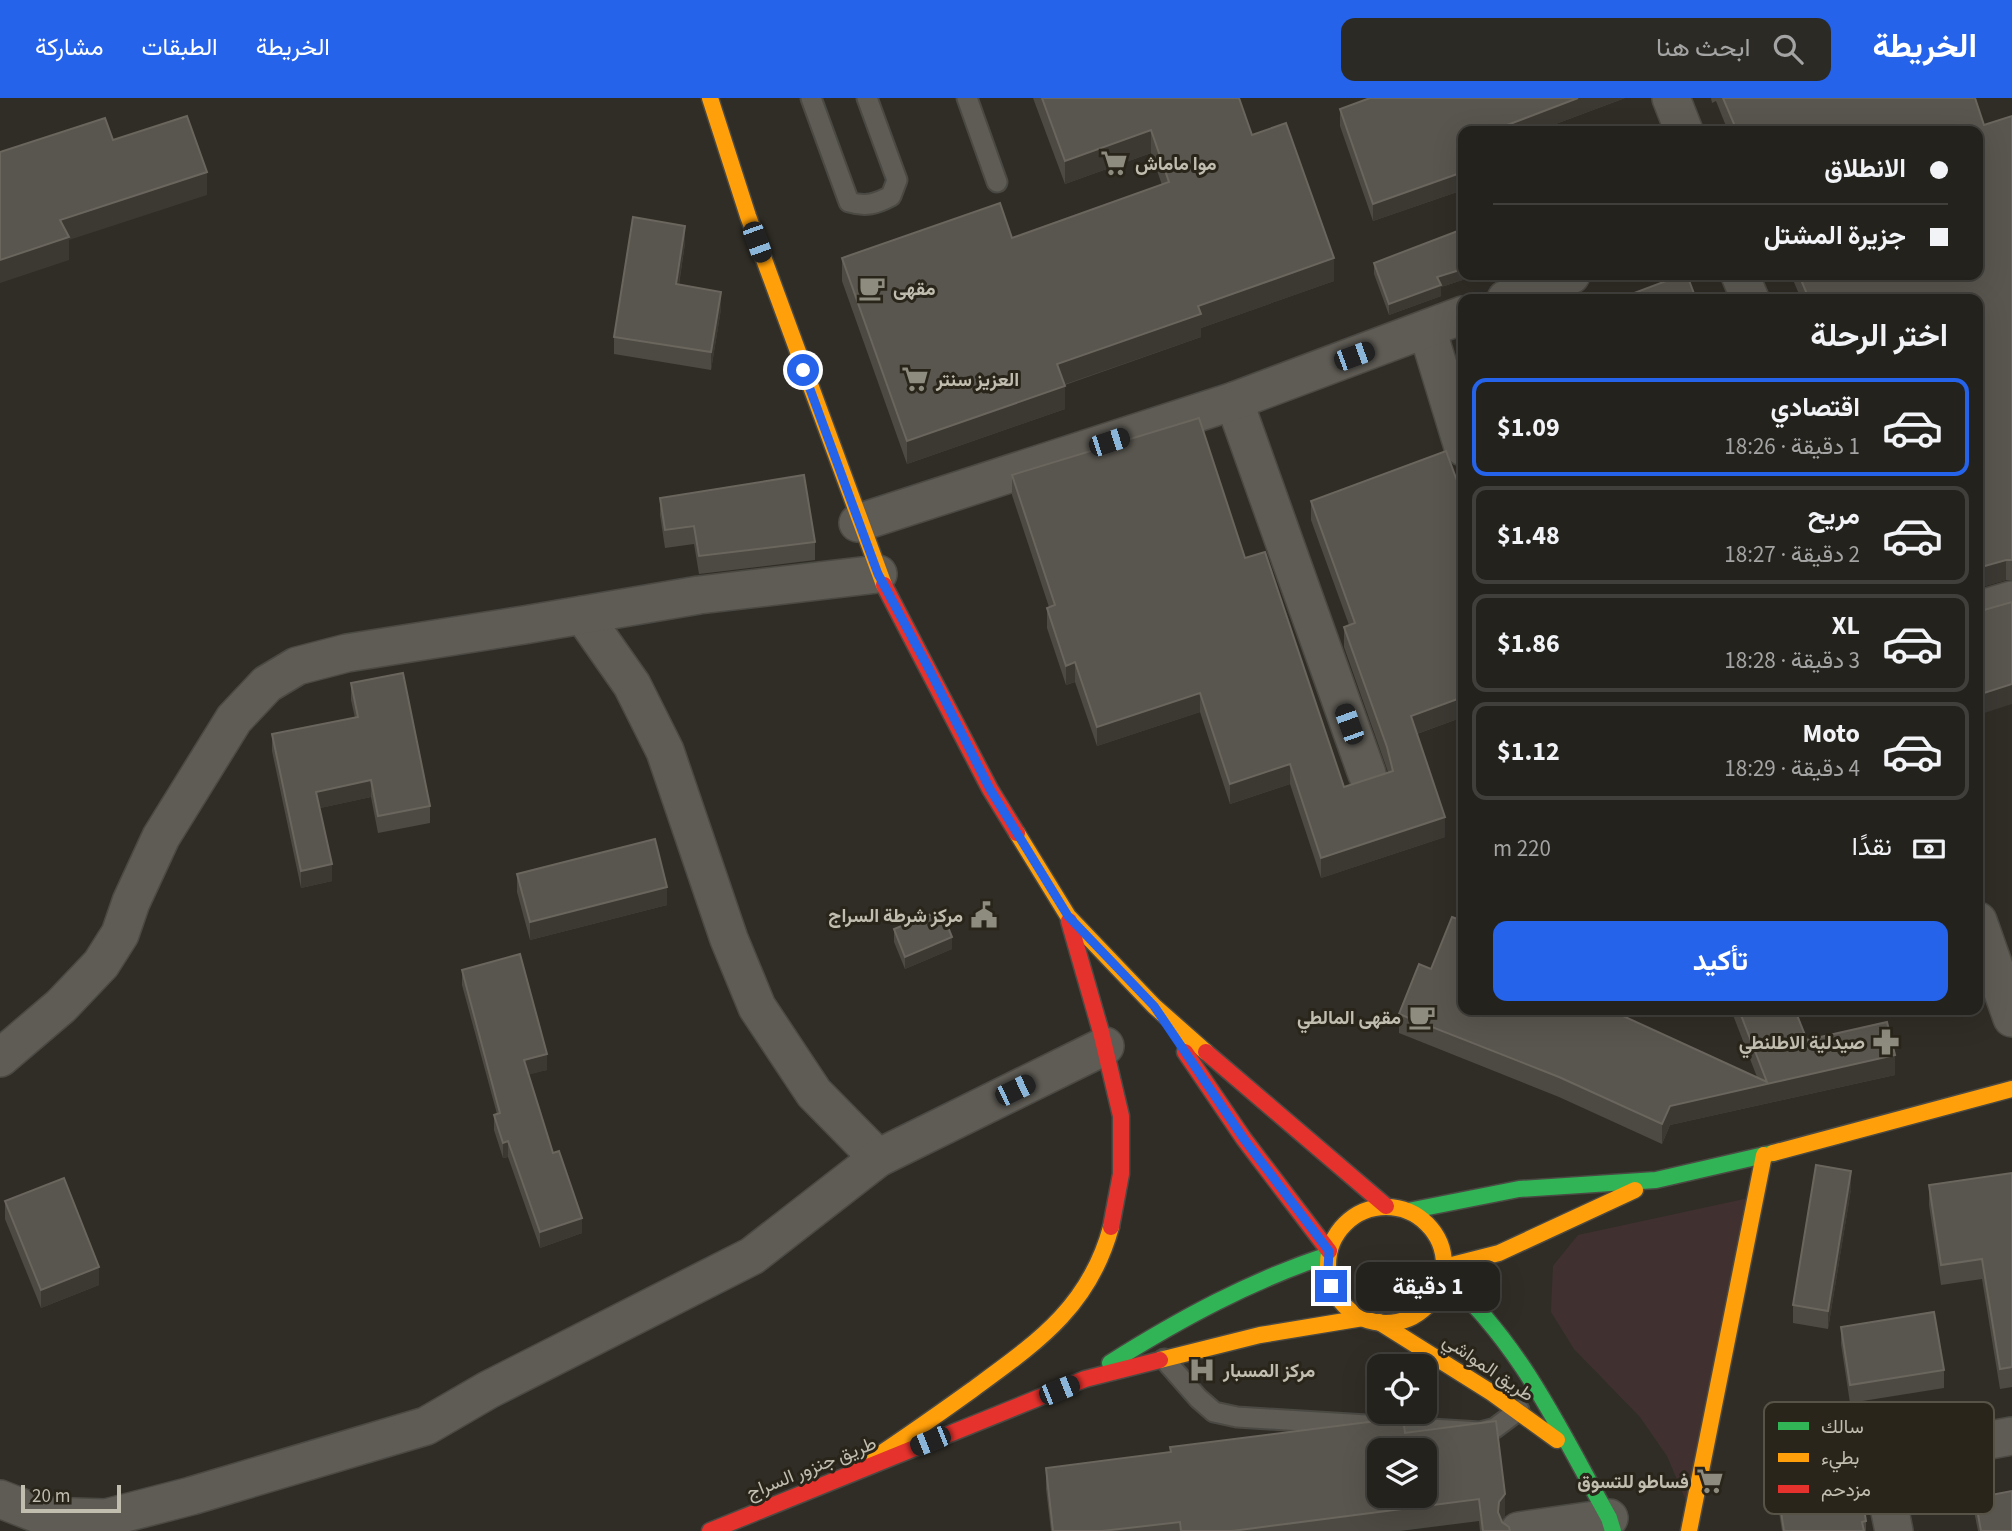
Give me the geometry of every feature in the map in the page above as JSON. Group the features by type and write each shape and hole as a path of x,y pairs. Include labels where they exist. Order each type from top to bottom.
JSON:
{"main road":[{"path":"710,98 748,216 878,574 990,789 1068,916 1154,1006 1386,1206"},
{"path":"853,1472 928,1422 1050,1330 1073,1304 1106,1244 1115,1216 1123,1159 1121,1114 1105,1046 1068,916"},
{"path":"1154,1006 1244,1139 1329,1253"},
{"path":"1408,1211 1519,1189 1656,1180 1763,1155 2012,1089"},
{"path":"1689,1531 1763,1155"},
{"path":"1443,1270 1499,1253 1656,1180"},
{"path":"1386,1206 1408,1211 1420,1218 1434,1233 1442,1253 1443,1270 1439,1288 1421,1310 1408,1318 1379,1322 1363,1318 1344,1305 1331,1286 1329,1253 1335,1237 1350,1219 1370,1209 1386,1206"},
{"name":"طريق جنزور السراج","path":"1085,1379 1177,1320 1217,1299 1280,1270 1329,1253"},
{"name":"طريق المواشي","path":"1443,1270 1511,1348 1611,1525"},
{"name":"طريق جنزور السراج","path":"710,1531 1085,1379 1259,1335 1363,1318"},
{"name":"طريق المواشي","path":"1379,1322 1461,1370 1519,1410 1572,1452"}],"street":[{"path":"1671,98 1682,126"},
{"path":"1520,294 1558,280"},
{"path":"858,523 1234,401 1458,317"},
{"path":"1427,329 1458,431"},
{"path":"1234,401 1367,774"},
{"path":"0,1058 61,1006 101,964 120,934 131,902 161,837 234,719 267,684 297,666 347,653 699,595 878,574"},
{"path":"1983,609 2012,600"},
{"path":"583,615 632,685 665,751 729,939 757,1007 814,1093 878,1158"},
{"path":"1983,935 2012,1018"},
{"path":"0,1499 43,1516 106,1518 191,1496 426,1426 488,1390 752,1256 878,1158 1105,1046"},
{"path":"1994,1439 2012,1436"},
{"path":"1519,1531 1611,1525"}],"lane":[{"path":"811,98 849,202 863,206 891,196 897,180 867,98"},
{"path":"967,98 997,182"},
{"path":"1164,1359 1214,1412 1237,1417 1480,1432 1495,1428 1519,1410"}],"shaded area":[{"path":"1749,1198 1687,1503 1667,1456 1640,1417 1574,1349 1551,1312 1553,1266 1578,1235"}],"building":[{"path":"1042,98 1239,98 1252,135 1286,123 1334,258 1198,306 1201,314 1057,364 1065,386 907,441 842,258 1000,203 1012,238 1169,182 1151,130 1065,161"},
{"path":"1370,98 1578,98 1504,126 1458,126 1458,174 1373,204 1340,109"},
{"path":"1723,98 1975,98 1984,125 2012,116 2012,560 1983,567 1983,294 1807,294 1801,280 1983,280 1983,126 1735,126"},
{"path":"187,116 207,172 60,220 69,237 0,260 0,152 105,118 113,140"},
{"path":"633,217 685,226 676,284 721,292 711,352 614,337"},
{"path":"1458,231 1458,271 1437,277 1441,285 1389,304 1374,263"},
{"path":"1669,280 1689,280 1694,294 1631,294"},
{"path":"1199,418 1245,558 1265,552 1344,787 1393,771 1344,627 1355,623 1311,501 1446,451 1458,483 1458,699 1411,716 1445,817 1321,858 1290,764 1230,784 1200,693 1097,727 1075,662 1066,666 1047,608 1055,605 1012,475"},
{"path":"804,475 815,542 699,556 694,526 665,530 660,498"},
{"path":"2012,602 2012,684 1983,693 1983,610"},
{"path":"403,673 430,806 378,816 371,780 316,792 332,864 301,871 272,734 358,717 351,683"},
{"path":"655,839 667,887 530,922 517,874"},
{"path":"941,910 952,937 905,957 894,929"},
{"path":"1452,917 1458,919 1458,1015 1621,1015 1767,1082 1741,1015 1797,1015 1807,1040 1887,1022 1895,1055 1670,1106 1662,1124 1559,1077 1399,1014 1419,964 1431,969"},
{"path":"520,954 547,1054 524,1060 553,1153 559,1151 582,1218 540,1232 508,1141 503,1143 494,1115 500,1113 462,970"},
{"path":"1816,1165 1851,1171 1828,1311 1793,1305"},
{"path":"2012,1173 2012,1367 2000,1369 1982,1259 1941,1265 1929,1185"},
{"path":"64,1178 99,1267 41,1290 5,1201"},
{"path":"1934,1312 1944,1370 1850,1385 1841,1327"},
{"path":"1496,1421 1505,1494 1499,1502 1498,1512 1510,1531 1483,1531 1479,1499 1437,1504 1437,1438 1367,1438 1367,1508 1410,1508 1232,1531 1181,1531 1180,1522 1102,1531 1053,1531 1046,1468 1171,1452 1170,1447 1367,1422 1404,1424 1405,1433"},
{"path":"2012,1491 2012,1531 1981,1531 1978,1514 1994,1514 1994,1494"},
{"path":"1781,1514 1865,1514 1866,1521 1862,1522 1864,1531 1784,1531"}],"traffic: fast":[{"path":"1408,1211 1519,1189 1656,1180 1773,1153"},
{"path":"1110,1363 1216,1302 1328,1255"},
{"path":"1443,1274 1471,1301 1517,1358 1555,1420 1609,1518 1613,1531"}],"traffic: slow":[{"path":"710,98 748,216 884,585"},
{"path":"1017,833 1068,916 1154,1006 1206,1052"},
{"path":"1773,1153 2012,1089"},
{"path":"1689,1531 1764,1155"},
{"path":"1444,1267 1499,1253 1635,1190"},
{"path":"1386,1207 1408,1212 1427,1224 1439,1243 1444,1265 1439,1287 1427,1306 1408,1318 1386,1323 1364,1318 1345,1306 1333,1287 1328,1265 1333,1243 1345,1224 1364,1212 1386,1207"},
{"path":"853,1472 1018,1356 1057,1321 1089,1280 1111,1227"},
{"path":"1160,1360 1260,1335 1363,1318"},
{"path":"1379,1322 1492,1393 1557,1440"}],"traffic: jam":[{"path":"884,585 990,789 1017,833"},
{"path":"1069,921 1101,1032 1121,1116 1121,1174 1111,1227"},
{"path":"1185,1052 1244,1139 1329,1251"},
{"path":"1206,1052 1386,1206"},
{"path":"710,1531 1085,1379 1160,1360"}],"place":[{"name":"موا ماماش","path":"1114,163"},
{"name":"مقهى","path":"872,288"},
{"name":"العزيز سنتر","path":"915,379"},
{"name":"مركز شرطة السراج","path":"984,915"},
{"name":"مقهى المالطي","path":"1422,1017"},
{"name":"صيدلية الاطلنطي","path":"1886,1042"},
{"name":"مركز المسبار","path":"1202,1370"},
{"name":"فساطو للتسوق","path":"1710,1481"}],"route":[{"path":"803,370 878,574 990,789 1068,916 1154,1006 1244,1139 1329,1251 1331,1286"}]}
